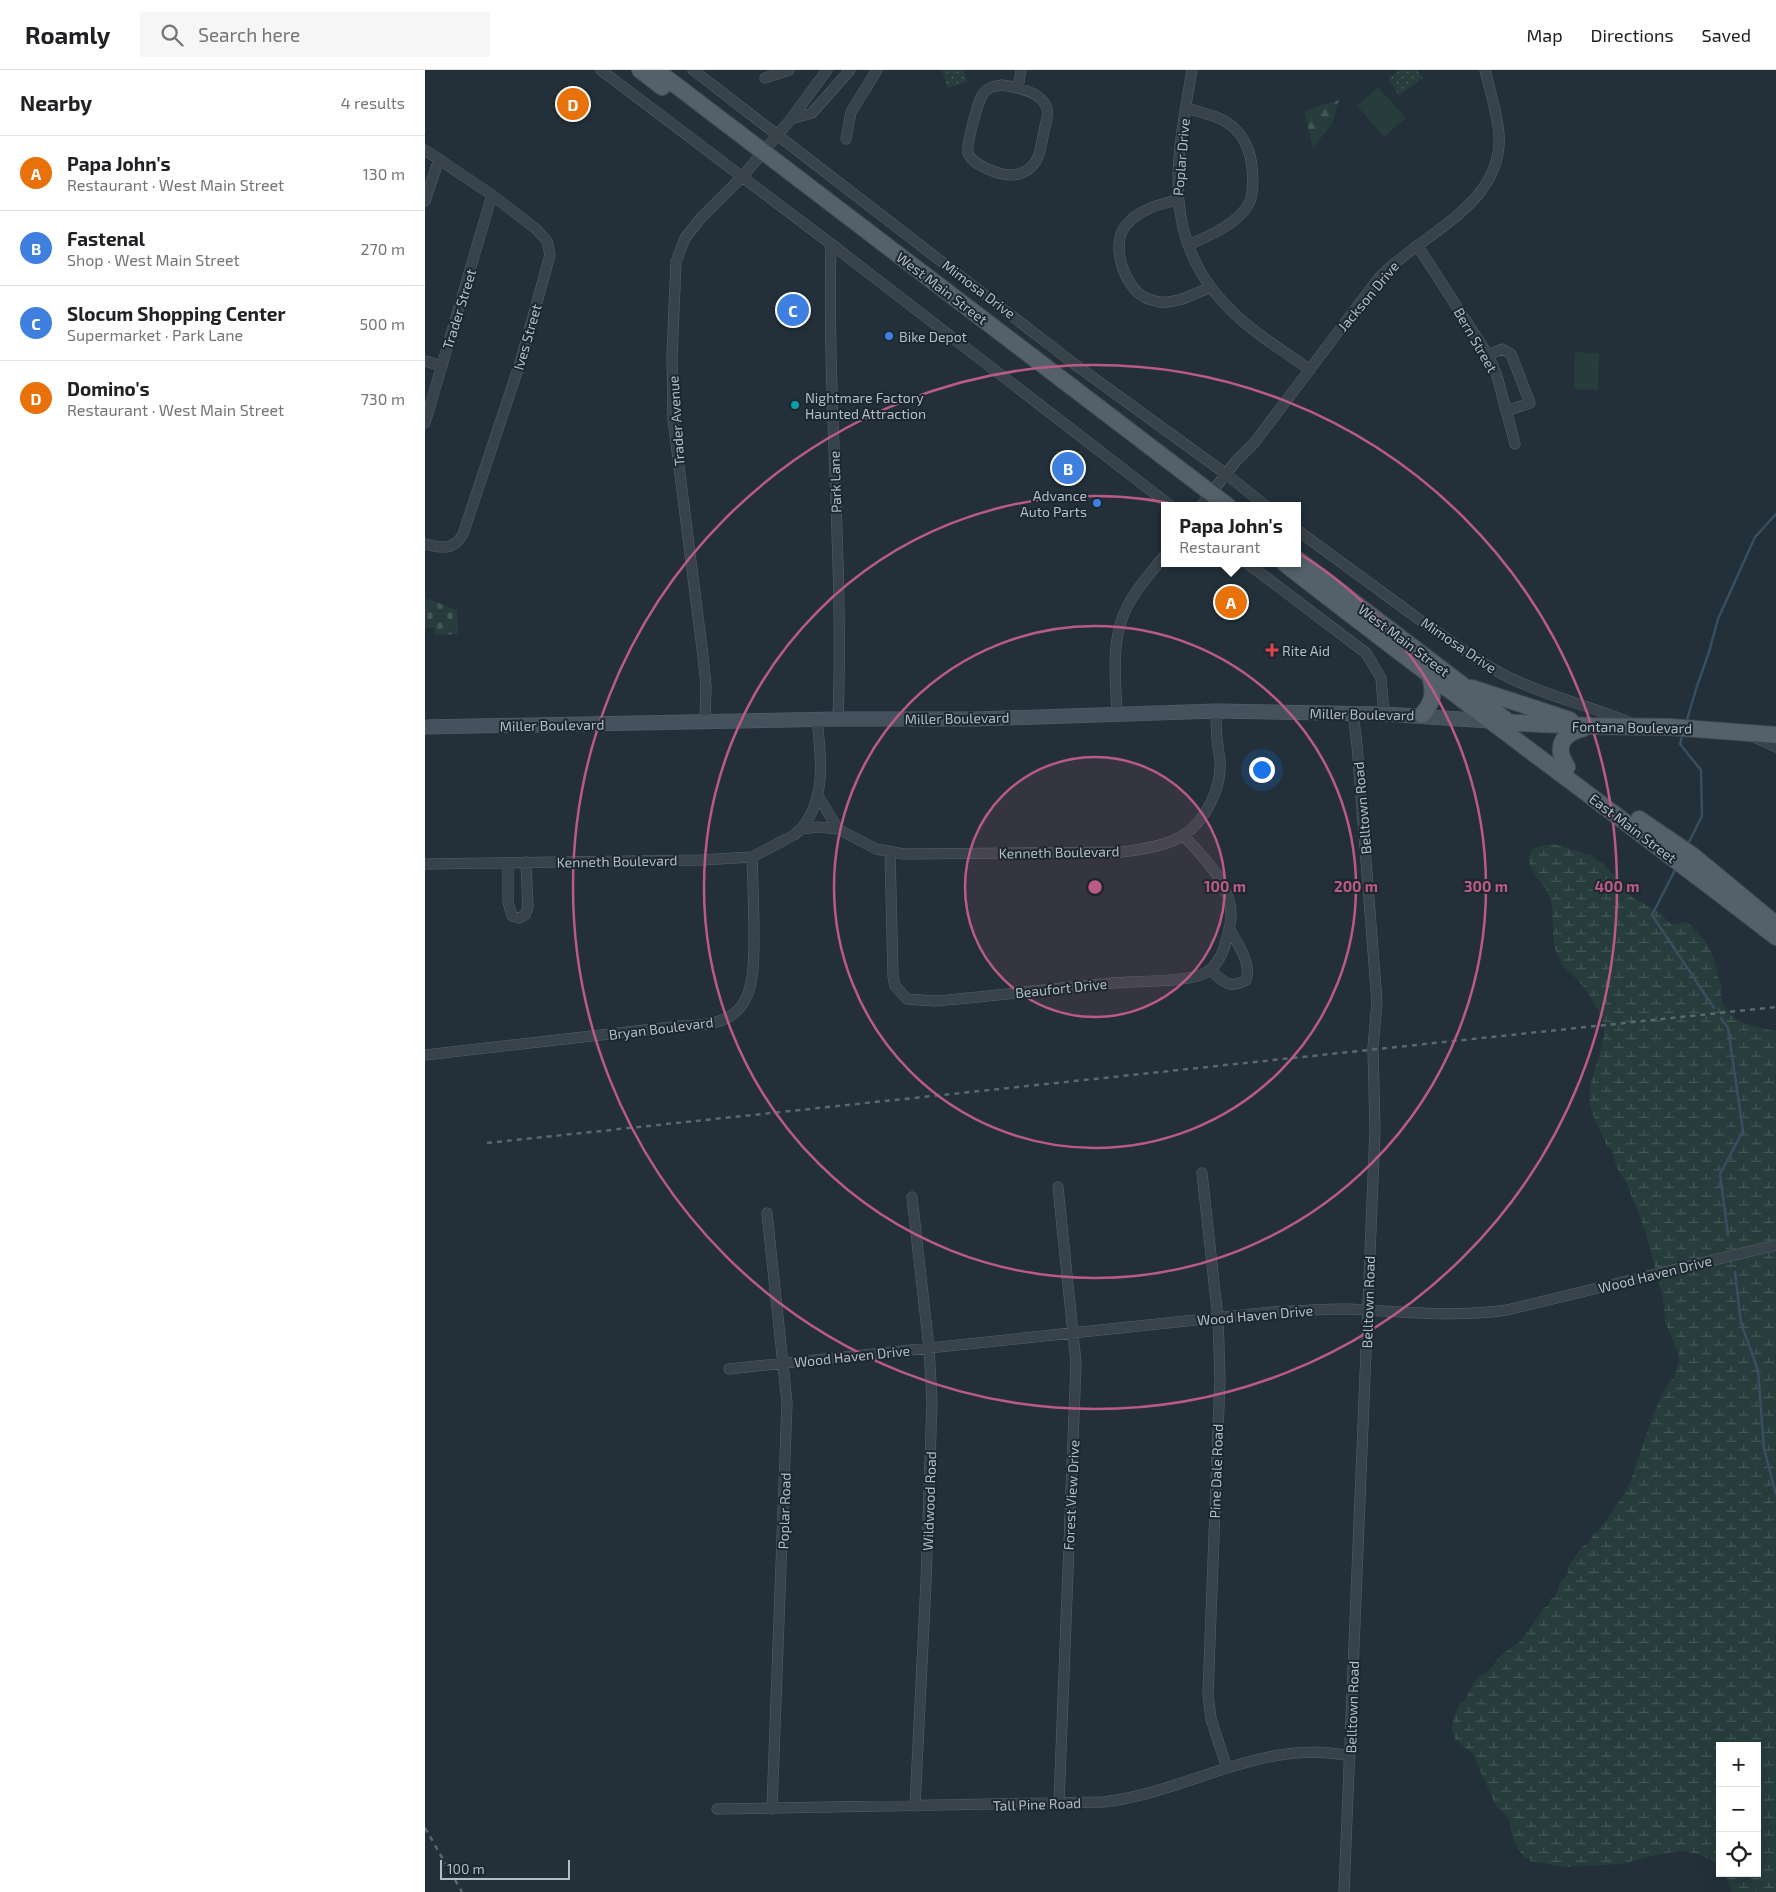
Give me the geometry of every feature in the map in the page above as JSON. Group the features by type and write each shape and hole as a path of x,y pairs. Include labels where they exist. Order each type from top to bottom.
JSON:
{"main road":[{"name":"West Main Street","path":"640,70 760,156"},
{"name":"West Main Street","path":"656,70 760,156 1207,501"},
{"name":"West Main Street","path":"1301,562 1509,723"},
{"name":"West Main Street","path":"1289,567 1489,721"},
{"path":"1422,715 1433,698 1434,687 1430,676"},
{"path":"1461,684 1591,726"},
{"name":"Fontana Boulevard","path":"1489,721 1693,728 1776,735"},
{"name":"East Main Street","path":"1489,721 1684,857 1776,924"},
{"name":"East Main Street","path":"1509,723 1684,857 1776,937"},
{"path":"1567,767 1560,751 1563,741 1571,733 1591,726"}],"street":[{"path":"601,70 831,244 1166,502"},
{"name":"Mimosa Drive","path":"693,70 1073,363 1226,474 1261,502"},
{"path":"765,78 789,70"},
{"name":"Trader Avenue","path":"705,722 706,686 703,656 673,419 672,356 676,262 685,238 701,218 742,177 778,135 827,70"},
{"path":"791,119 812,113 850,70"},
{"path":"846,139 851,112 877,70"},
{"path":"1018,88 1021,70"},
{"name":"Poplar Drive","path":"1192,70 1178,172 1177,200 1188,245 1198,267 1222,302 1243,321 1310,370"},
{"name":"Jackson Drive","path":"1207,501 1226,474 1255,442 1379,279 1399,259 1458,216 1477,196 1492,174 1499,136 1495,108 1485,70"},
{"path":"1002,85 1018,88 1035,95 1043,101 1048,110 1039,156 1025,172 1011,175 985,169 968,153 968,144 981,96 991,86 1002,85"},
{"path":"1186,108 1215,117 1235,128 1244,142 1251,160 1254,184 1249,202 1238,216 1214,234 1188,245"},
{"name":"Ives Street","path":"425,150 492,195 543,235 550,248 550,255 518,368 463,534 457,543 448,548 425,544"},
{"path":"425,201 439,159"},
{"name":"Trader Street","path":"425,423 492,195"},
{"path":"1177,200 1147,208 1125,227 1119,244 1124,274 1144,297 1160,302 1179,301 1211,287"},
{"name":"Park Lane","path":"831,244 830,314 838,574 839,680 837,719"},
{"name":"Bern Street","path":"1417,245 1488,355 1497,376 1515,444"},
{"path":"1488,355 1502,349 1511,354 1530,403 1506,411"},
{"path":"425,362 442,366"},
{"name":"Mimosa Drive","path":"1301,533 1486,665 1553,696 1639,726"},
{"path":"1117,715 1115,657 1119,628 1127,606 1161,560"},
{"path":"1252,567 1366,653 1381,678 1384,714"},
{"name":"Miller Boulevard","path":"425,727 837,719 976,719 1216,711 1422,715 1489,721"},
{"name":"Kenneth Boulevard","path":"801,829 837,829 876,850 890,852 926,854 1121,852 1140,850 1183,835 1201,819 1213,798 1221,761 1217,745 1216,711"},
{"name":"Belltown Road","path":"1344,1892 1375,1130 1373,1048 1377,1002 1353,713"},
{"name":"Kenneth Boulevard","path":"425,864 752,857 794,835 810,819 818,796 821,775 817,720"},
{"path":"1744,732 1776,747"},
{"path":"818,796 837,829"},
{"path":"1183,835 1209,864 1224,888 1230,907 1231,919 1222,952 1210,970 1229,985 1236,986 1246,980 1249,972 1229,928"},
{"name":"Beaufort Drive","path":"890,852 893,976 895,986 907,999 935,1001 1113,983 1195,977 1210,970"},
{"name":"Bryan Boulevard","path":"425,1055 680,1026 695,1026 720,1021 730,1016 740,1009 747,1000 753,978 754,890 752,857"},
{"path":"508,863 509,908 512,916 519,918 525,915 527,907 526,862"},
{"name":"Pine Dale Road","path":"1202,1172 1217,1319 1220,1378 1207,1681 1211,1720 1227,1768"},
{"name":"Forest View Drive","path":"1058,1188 1075,1362 1059,1803"},
{"name":"Wildwood Road","path":"912,1197 929,1348 932,1402 926,1582 915,1806"},
{"name":"Poplar Road","path":"767,1213 784,1364 787,1428 772,1809"},
{"name":"Wood Haven Drive","path":"729,1369 1288,1311 1326,1309 1461,1314 1507,1310 1776,1245"},
{"name":"Tall Pine Road","path":"717,1810 1103,1802 1129,1799 1253,1759 1284,1753 1298,1752 1349,1756"}],"green space":[{"path":"942,70 964,70 967,82 947,88"},
{"path":"1400,70 1417,70 1423,78 1399,95 1388,79"},
{"path":"1378,87 1406,118 1384,137 1357,106"},
{"path":"1339,100 1333,122 1313,148 1304,111"},
{"path":"1575,352 1599,353 1598,390 1574,389"},
{"path":"425,598 457,610 458,634 435,635 434,627 425,628"},
{"path":"1554,844 1590,855 1603,864 1624,884 1630,896 1657,911 1672,925 1687,922 1706,942 1712,955 1719,981 1722,984 1721,996 1729,1013 1745,1023 1776,1031 1776,1892 1732,1892 1726,1877 1761,1877 1761,1742 1716,1742 1716,1863 1699,1854 1683,1851 1665,1853 1620,1864 1566,1867 1531,1861 1522,1855 1512,1836 1510,1820 1496,1806 1473,1754 1455,1739 1452,1731 1453,1720 1459,1705 1466,1698 1474,1682 1482,1674 1487,1673 1501,1655 1521,1641 1544,1608 1548,1606 1551,1599 1556,1597 1559,1585 1568,1573 1569,1566 1583,1546 1589,1543 1621,1499 1634,1473 1647,1431 1658,1404 1663,1393 1674,1378 1679,1360 1678,1352 1665,1322 1663,1298 1646,1233 1627,1184 1617,1168 1611,1149 1607,1146 1591,1109 1591,1082 1601,1048 1604,1027 1602,1019 1585,988 1564,967 1557,953 1553,938 1551,900 1533,870 1529,858 1530,853 1535,848"}],"waterway":[{"path":"1686,723 1718,619 1755,537 1776,514"},
{"path":"1683,733 1680,744 1701,770 1702,816 1687,846"},
{"path":"1676,868 1652,915 1714,1008"},
{"path":"1721,1018 1728,1028 1743,1131 1720,1174 1728,1235"},
{"path":"1735,1272 1741,1323 1758,1370 1764,1449 1776,1494"}],"railway":[{"path":"487,1143 1776,1007"},
{"path":"425,1828 462,1892"}],"place":[{"name":"Domino's","path":"573,104"},
{"name":"Slocum Shopping Center","path":"793,310"},
{"name":"Bike Depot","path":"889,336"},
{"name":"Nightmare Factory Haunted Attraction","path":"795,405"},
{"name":"Fastenal","path":"1068,468"},
{"name":"Advance Auto Parts","path":"1097,503"},
{"name":"Papa John's","path":"1231,602"},
{"name":"Rite Aid","path":"1272,650"}]}
